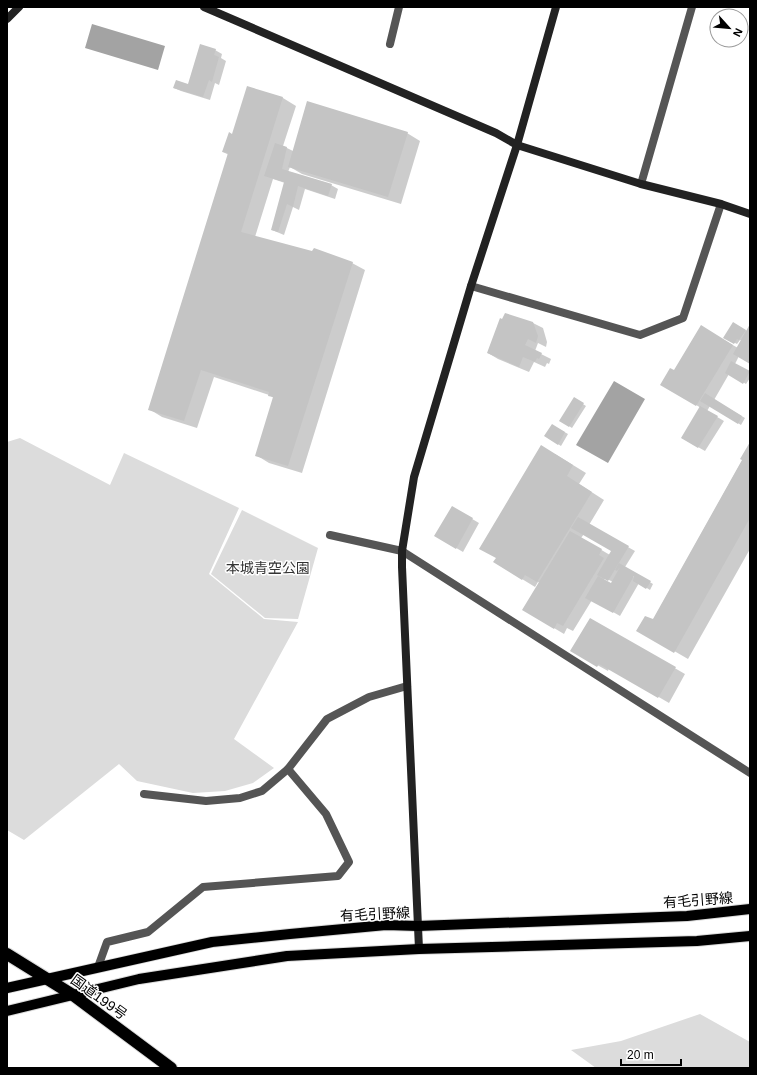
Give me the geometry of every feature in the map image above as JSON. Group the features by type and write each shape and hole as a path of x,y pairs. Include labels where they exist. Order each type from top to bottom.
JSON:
{"highway":[{"name":"国道199号","path":"7,954 73,995 171,1068"}],"main road":[{"name":"有毛引野線","path":"7,988 212,942 386,925 418,926 687,916 750,909"},
{"path":"7,1011 139,979 287,956 419,949 697,941 750,936"}],"street":[{"path":"7,19 20,7"},
{"path":"204,7 489,130 517,145 641,184 721,204 750,214"},
{"path":"390,44 399,7"},
{"path":"419,949 402,551 414,477 471,286 517,145 556,7"},
{"path":"641,184 692,7"},
{"path":"471,286 640,335 683,318 721,204"},
{"path":"330,534 402,551 750,772"},
{"path":"144,794 206,802 240,798 262,791 288,769 326,719 369,697 407,686"},
{"path":"98,967 106,942 148,932 203,887 338,876 349,862 343,848 326,814 288,769"}],"green space":[{"path":"20,438 110,485 124,453 239,508 209,574 264,619 298,622 234,739 274,768 253,783 225,791 193,793 137,781 119,764 24,840 7,830 7,442"},
{"name":"本城青空公園","path":"242,510 318,548 298,619 265,618 211,574"},
{"path":"700,1014 750,1042 750,1068 596,1068 571,1050 621,1041"}],"shaded area":[{"path":"92,24 165,46 158,70 85,48"},
{"path":"614,381 645,399 608,463 576,445"}],"building":[{"path":"200,44 216,49 214,55 219,57 212,82 209,80 203,97 173,88 176,80 188,84"},
{"path":"247,86 283,97 241,232 312,251 314,248 353,262 288,466 255,456 273,397 268,396 269,392 201,370 184,421 148,410 228,153 222,152 229,132 232,134"},
{"path":"307,101 408,132 388,197 288,167"},
{"path":"275,143 287,147 282,169 332,184 328,196 298,186 293,207 287,204 278,232 271,230 284,182 264,176"},
{"path":"505,313 533,322 538,336 536,343 528,339 525,345 542,353 539,359 537,358 535,362 523,357 519,367 487,353 500,318 502,319"},
{"path":"733,322 746,330 734,344 723,338"},
{"path":"750,324 750,364 733,354"},
{"path":"701,325 733,345 696,406 660,385 670,368 674,370"},
{"path":"731,361 750,371 743,384 725,373"},
{"path":"705,393 742,416 738,424 700,401"},
{"path":"574,397 584,403 569,427 559,421"},
{"path":"700,406 718,416 698,448 681,438"},
{"path":"552,424 565,432 558,445 544,436"},
{"path":"750,442 750,518 674,653 636,631 645,616 653,619 742,460 740,459"},
{"path":"541,445 573,465 567,476 592,492 537,582 525,575 522,580 493,562 496,558 479,549"},
{"path":"452,506 473,518 456,549 434,536"},
{"path":"578,517 629,546 608,581 597,575 611,551 571,528"},
{"path":"570,531 602,549 599,555 604,558 563,626 557,623 554,629 522,610"},
{"path":"619,563 651,581 646,589 633,581 634,576 613,613 585,598 598,576 611,583 620,567 617,571 615,570"},
{"path":"590,618 676,667 658,698 599,664 597,667 570,651"}]}
